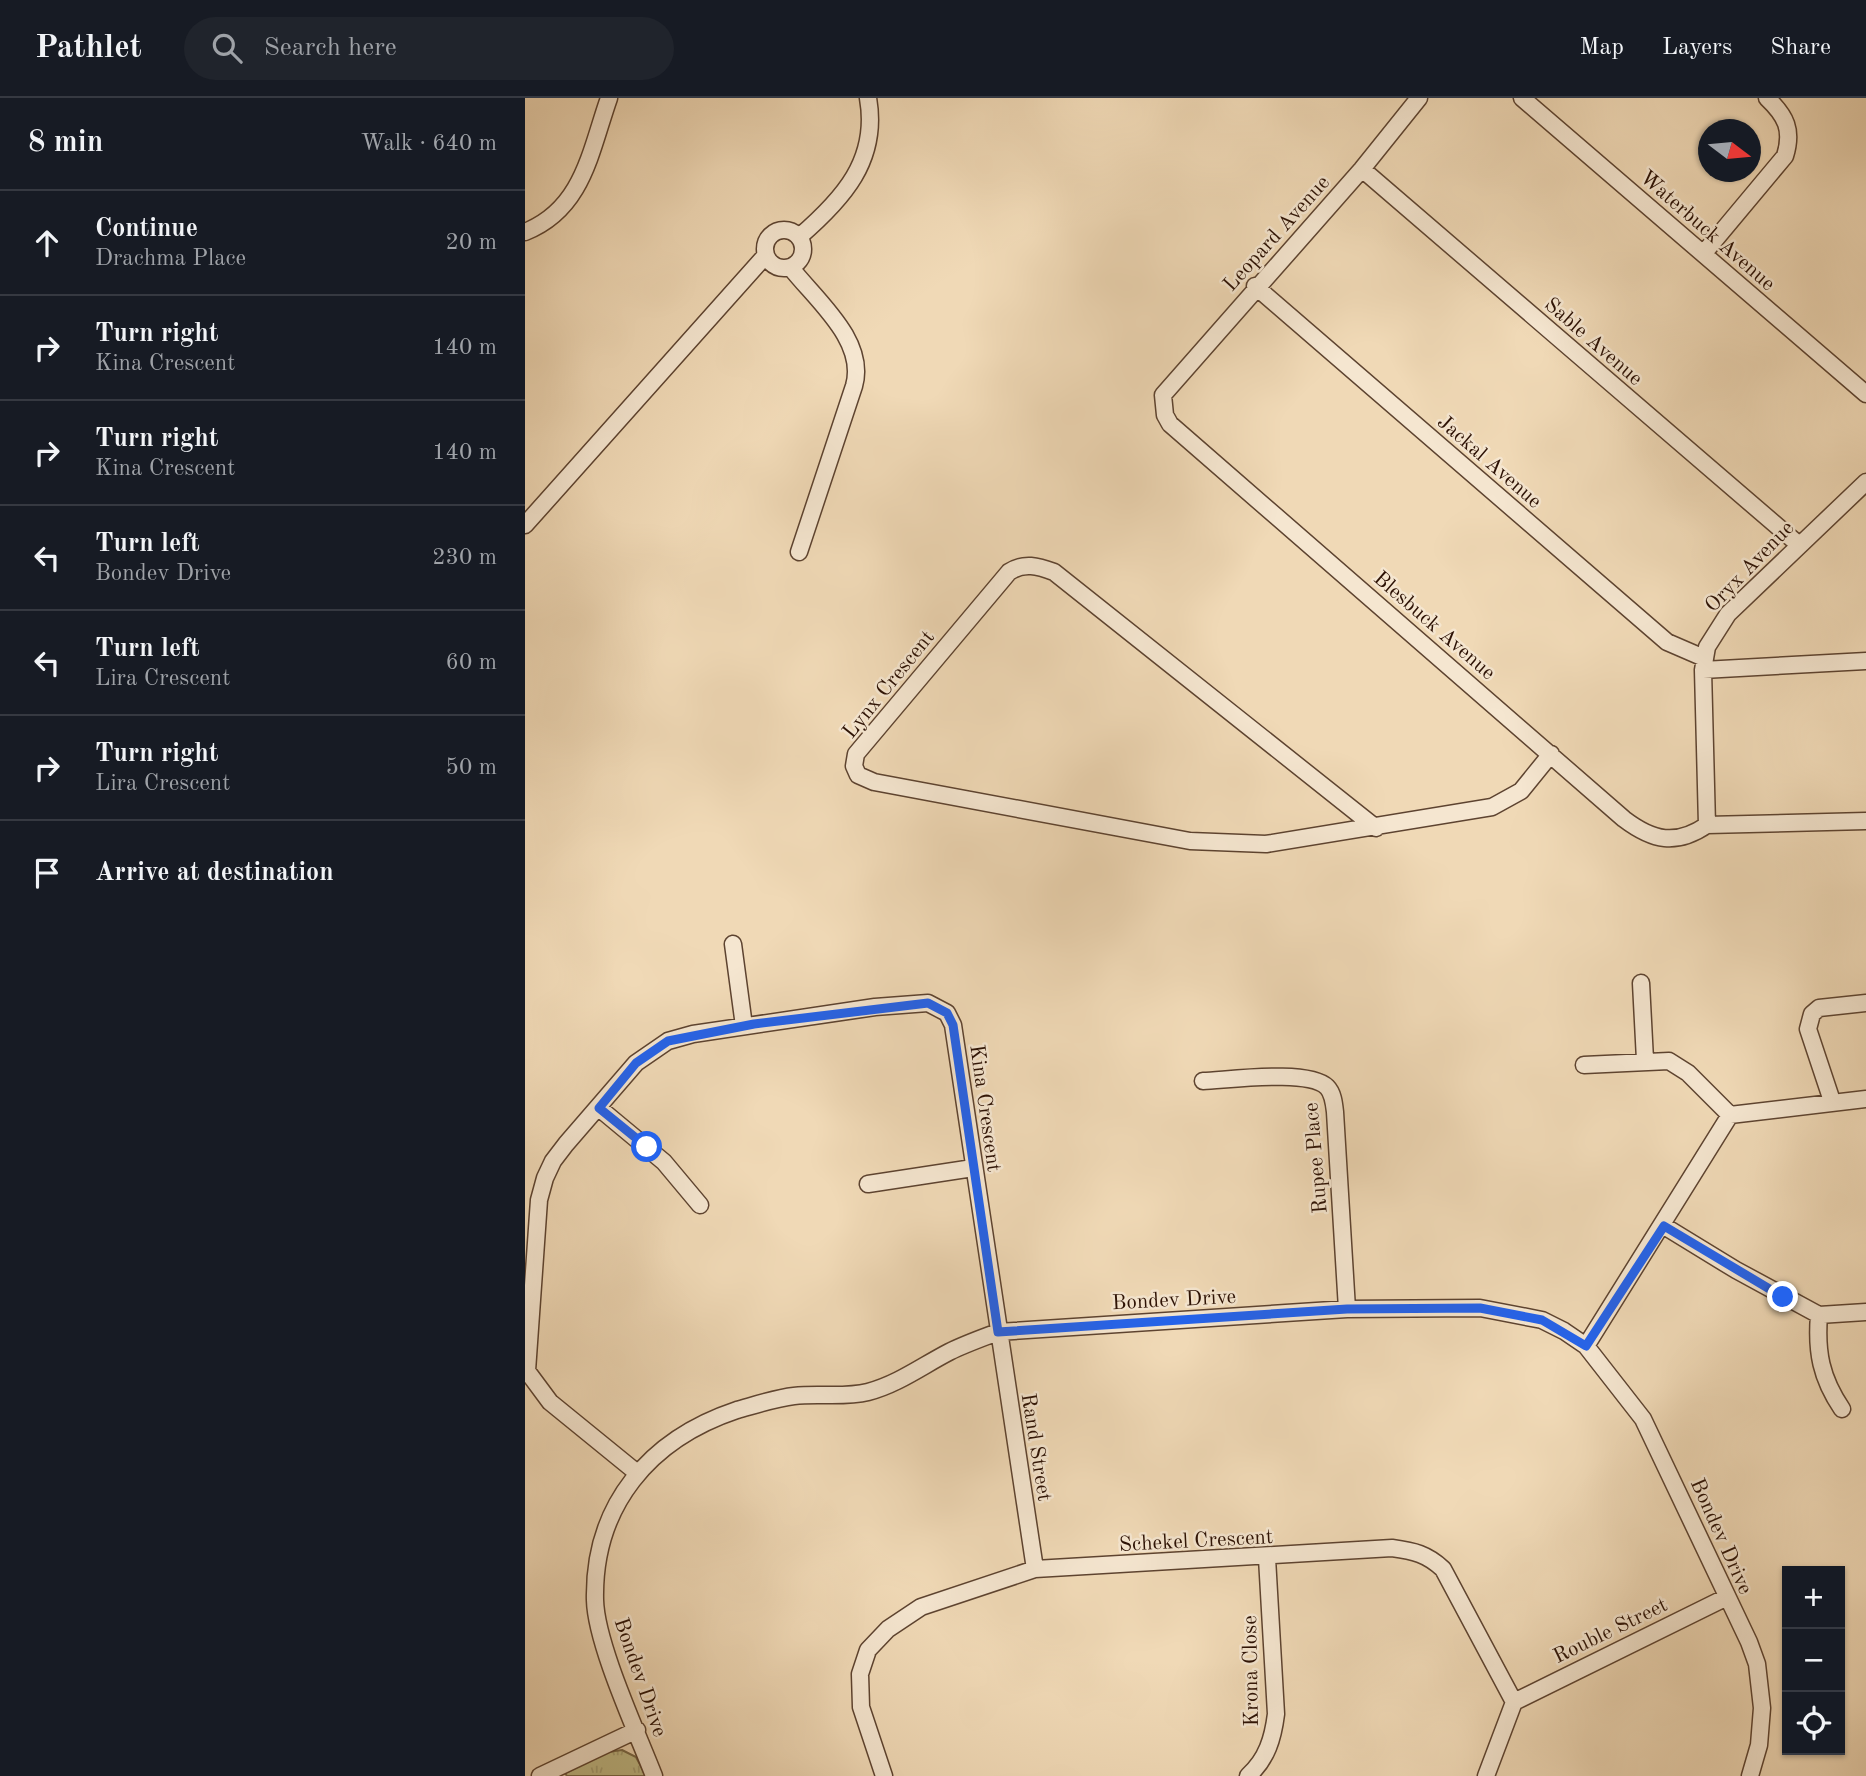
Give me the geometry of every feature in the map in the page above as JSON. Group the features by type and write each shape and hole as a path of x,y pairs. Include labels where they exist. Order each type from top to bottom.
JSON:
{"street":[{"path":"525,232 555,217 570,199 582,174 608,98"},
{"path":"799,237 839,200 862,166 870,135 867,98"},
{"name":"Leopard Avenue","path":"1163,395 1255,286 1361,169 1419,98"},
{"name":"Waterbuck Avenue","path":"1523,98 1866,394"},
{"path":"1704,253 1785,156 1789,143 1787,122 1767,98"},
{"name":"Sable Avenue","path":"1361,169 1798,544"},
{"path":"525,525 765,256 765,242 774,232 787,230 799,237 803,255 791,268 778,268 765,256"},
{"path":"791,268 849,340 857,364 854,386 799,552"},
{"name":"Jackal Avenue","path":"1255,286 1667,642 1703,664"},
{"name":"Blesbuck Avenue","path":"1163,395 1165,415 1170,424 1641,832 1655,838 1679,840 1707,825"},
{"name":"Oryx Avenue","path":"1707,825 1703,664 1713,633 1728,614 1798,544 1866,482"},
{"name":"Lynx Crescent","path":"1376,828 1054,572 1039,566 1017,567 1009,572 856,754 854,766 858,775 874,782 1190,841 1266,844 1376,828 1504,803 1521,791 1551,754"},
{"path":"1703,664 1866,661"},
{"path":"1707,825 1866,821"},
{"path":"733,944 744,1026"},
{"path":"1641,983 1645,1060"},
{"name":"Kina Crescent","path":"636,1472 550,1402 526,1371 539,1200 545,1178 553,1161 636,1063 653,1049 693,1034 912,1002 928,1003 947,1013 953,1025 998,1332"},
{"path":"1832,1101 1808,1029 1809,1018 1819,1008 1866,1003"},
{"path":"1584,1065 1669,1060 1678,1065 1730,1115"},
{"name":"Rupee Place","path":"1203,1080 1288,1077 1321,1082 1329,1088 1335,1112 1347,1309"},
{"path":"1730,1115 1866,1099"},
{"path":"599,1108 664,1161 700,1205"},
{"path":"1586,1346 1664,1226 1730,1115"},
{"path":"868,1184 973,1168"},
{"path":"1664,1226 1736,1270 1819,1315 1866,1312"},
{"name":"Bondev Drive","path":"654,1776 603,1642 595,1601 604,1534 618,1502 636,1472 668,1446 709,1421 792,1396 867,1392 907,1378 949,1352 998,1332 1347,1309 1499,1309 1542,1320 1586,1346 1643,1419 1725,1598 1749,1642 1760,1686 1759,1745 1750,1776"},
{"path":"1819,1315 1817,1337 1822,1374 1842,1409"},
{"name":"Rand Street","path":"998,1332 1035,1569"},
{"name":"Schekel Crescent","path":"884,1776 861,1707 860,1674 868,1650 888,1629 921,1607 1035,1569 1268,1558 1392,1548 1415,1551 1430,1557 1443,1569 1514,1702"},
{"name":"Krona Close","path":"1248,1776 1259,1766 1267,1751 1276,1714 1268,1558"},
{"name":"Rouble Street","path":"1514,1702 1725,1598"},
{"path":"1486,1776 1514,1702"},
{"path":"540,1776 637,1730"}],"green space":[{"path":"622,1750 636,1757 646,1776 567,1776 565,1773 608,1752"}],"route":[{"path":"647,1147 599,1108 636,1063 668,1041 754,1024 912,1002 928,1003 947,1013 953,1025 998,1332 1347,1309 1480,1308 1499,1309 1542,1320 1586,1346 1664,1226 1783,1297"}]}
